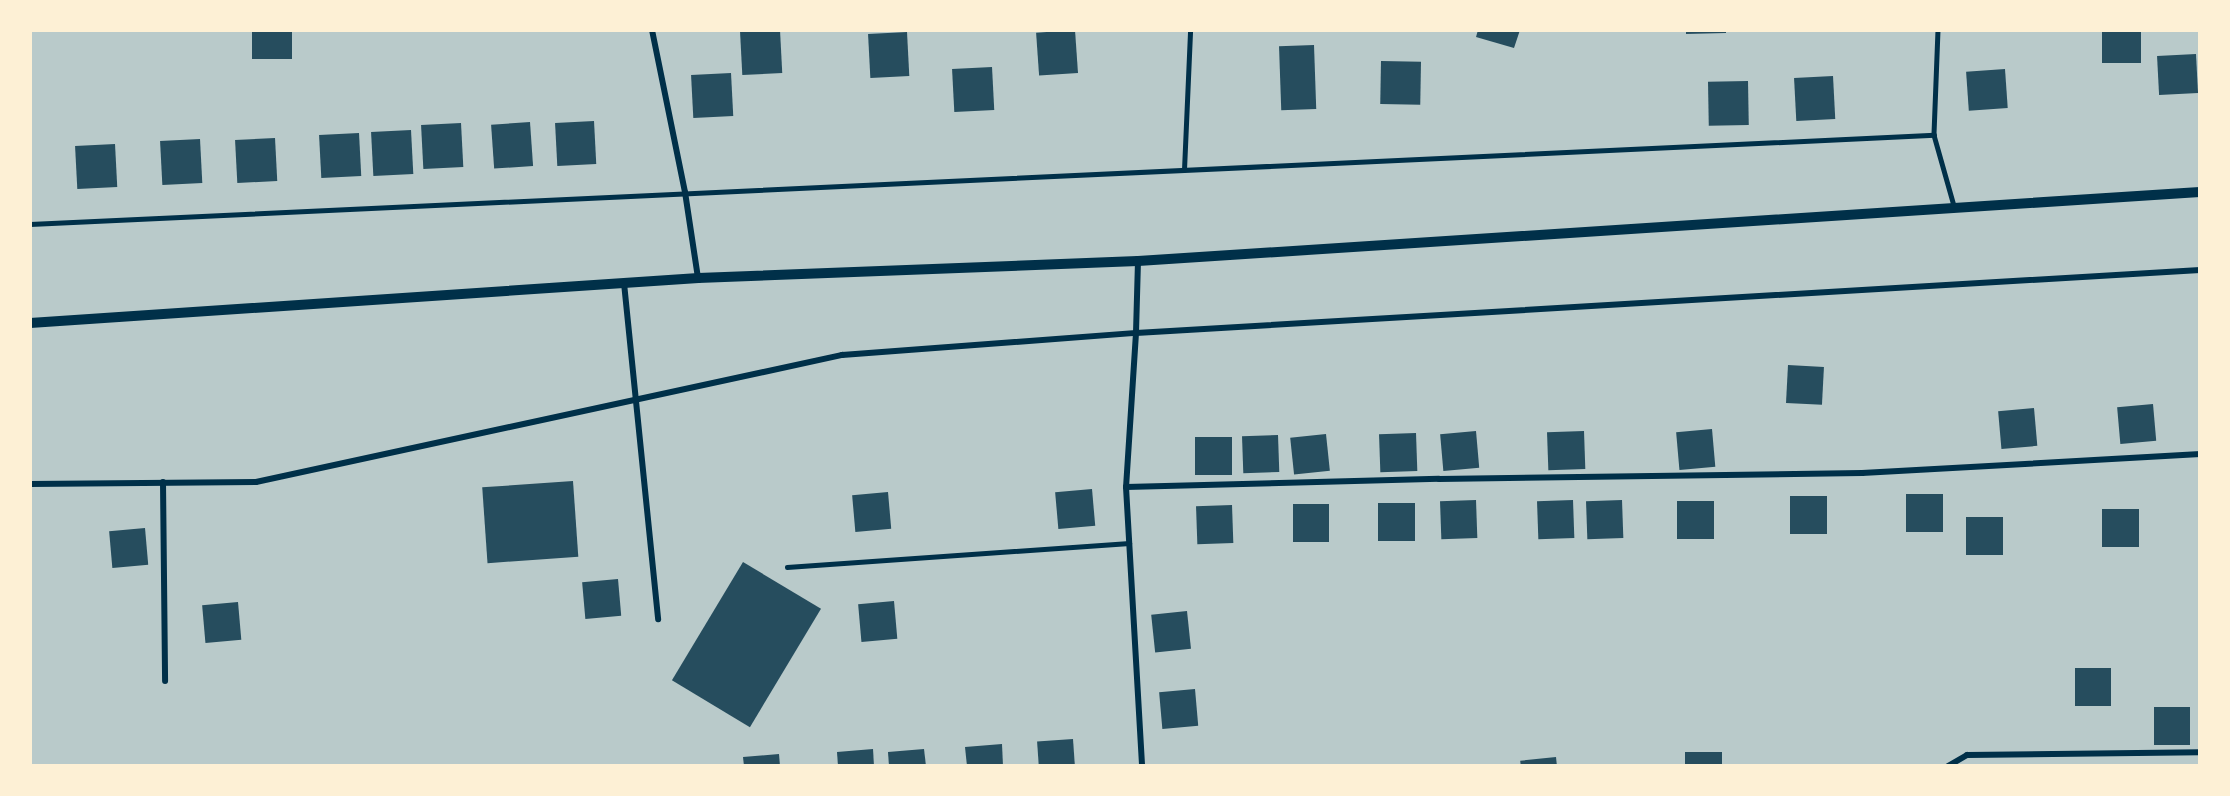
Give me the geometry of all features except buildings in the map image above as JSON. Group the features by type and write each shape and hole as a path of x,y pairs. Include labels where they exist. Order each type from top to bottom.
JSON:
{"street":[{"path":"652,30 686,192 698,278"},
{"path":"30,323 698,278 1138,261 2200,192"},
{"path":"1138,261 1136,333 1126,488 1142,766"},
{"path":"30,484 256,482 842,355 1136,333 2200,270"},
{"path":"624,283 658,619"},
{"path":"1126,488 1439,479 1862,473 2200,454"},
{"path":"163,483 165,681"},
{"path":"1948,766 1967,755 2200,752"}],"lane":[{"path":"1184,170 1190,30"},
{"path":"1938,30 1934,135 1955,208"},
{"path":"30,224 1934,135"},
{"path":"787,567 1129,543"}],"shaded area":[{"path":"30,30 2200,30 2200,766 30,766"}]}
